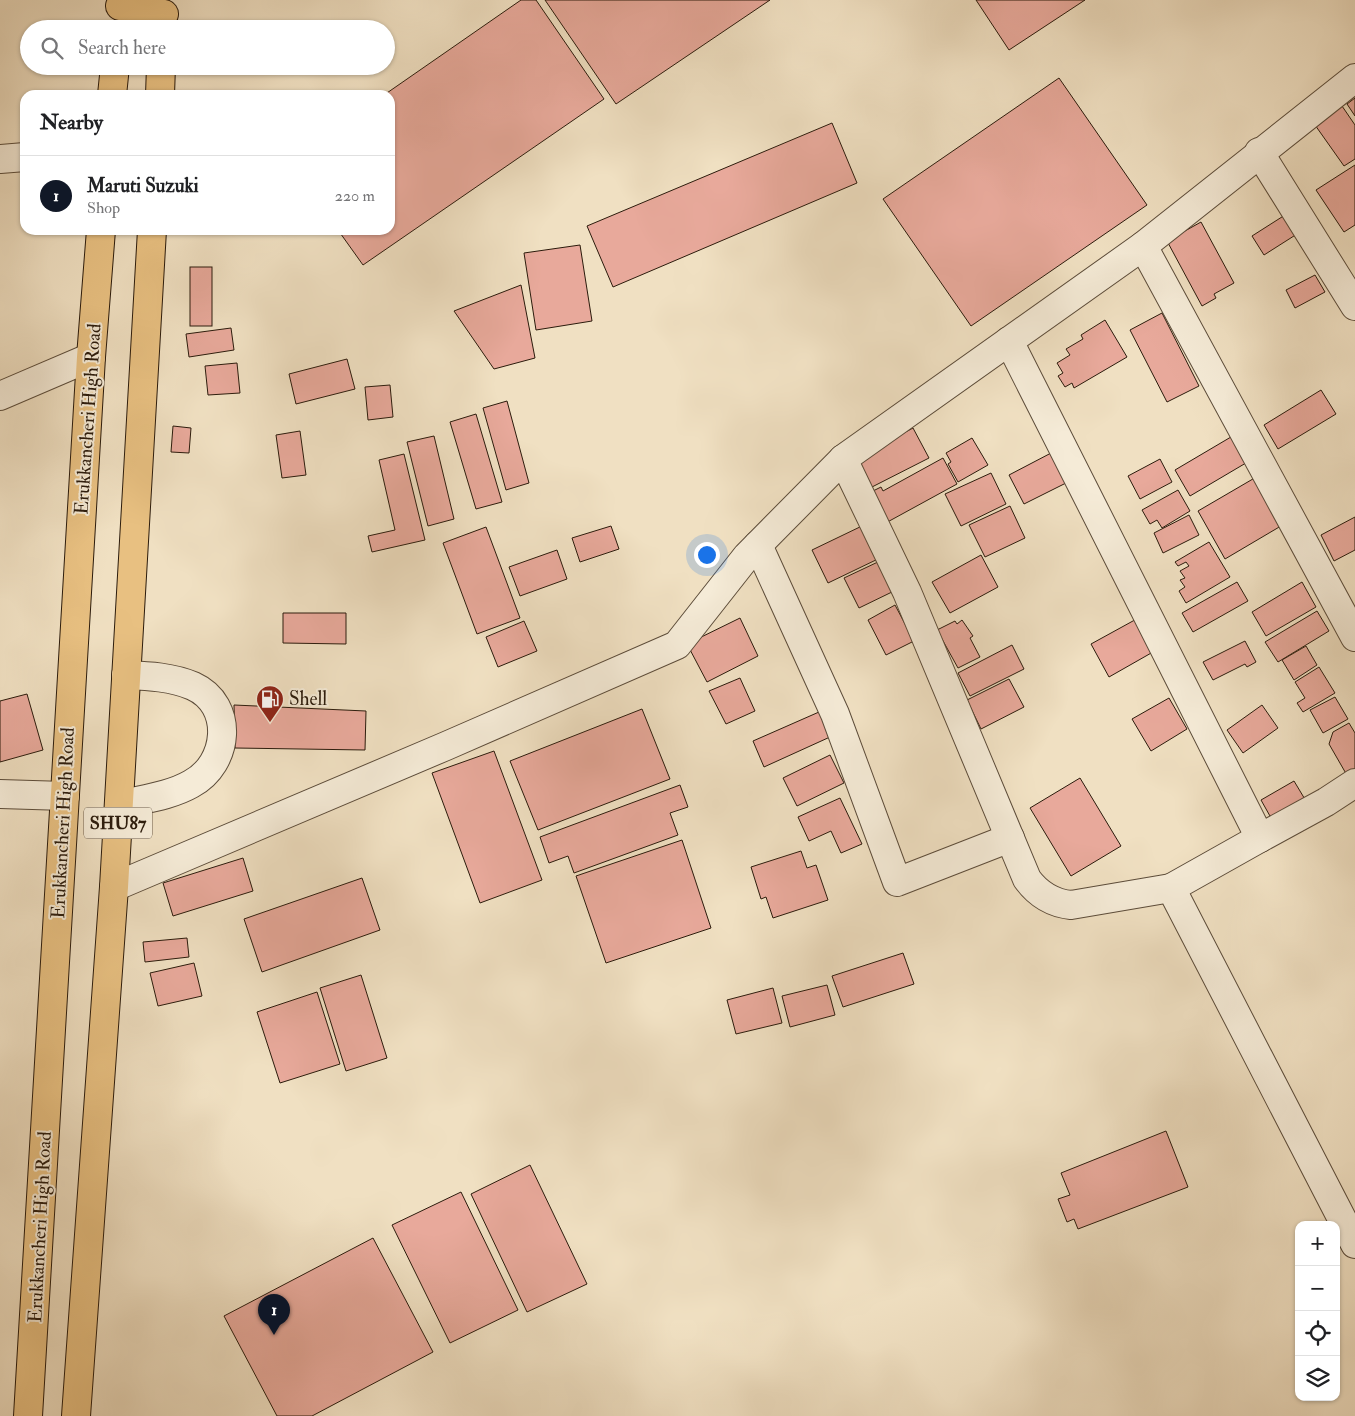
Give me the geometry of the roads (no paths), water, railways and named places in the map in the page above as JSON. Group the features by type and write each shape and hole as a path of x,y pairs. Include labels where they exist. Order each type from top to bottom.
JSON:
{"main road":[{"path":"119,12 164,14"},
{"path":"113,90 114,75"},
{"path":"160,90 161,75"},
{"name":"Erukkancheri High Road","path":"28,1416 91,357 101,235"},
{"name":"SHU87","path":"76,1416 114,887 152,235"}],"street":[{"path":"114,887 446,746 677,644 758,545 843,459 1143,246 1259,152 1355,78"},
{"path":"1259,152 1355,306"},
{"path":"0,159 20,157"},
{"path":"1143,246 1355,637"},
{"path":"1009,341 1260,838"},
{"path":"0,396 91,357"},
{"path":"843,459 907,592 1027,879 1035,890 1057,903 1071,905 1172,888 1326,802 1355,783"},
{"path":"758,545 835,714 897,882 1010,838"},
{"path":"118,805 167,794 193,783 214,764 222,744 222,722 216,702 194,686 161,677 126,675"},
{"path":"0,794 65,796"},
{"path":"1172,888 1355,1244"}],"place":[{"name":"Shell","path":"270,723"},
{"name":"Maruti Suzuki","path":"274,1335"}]}
